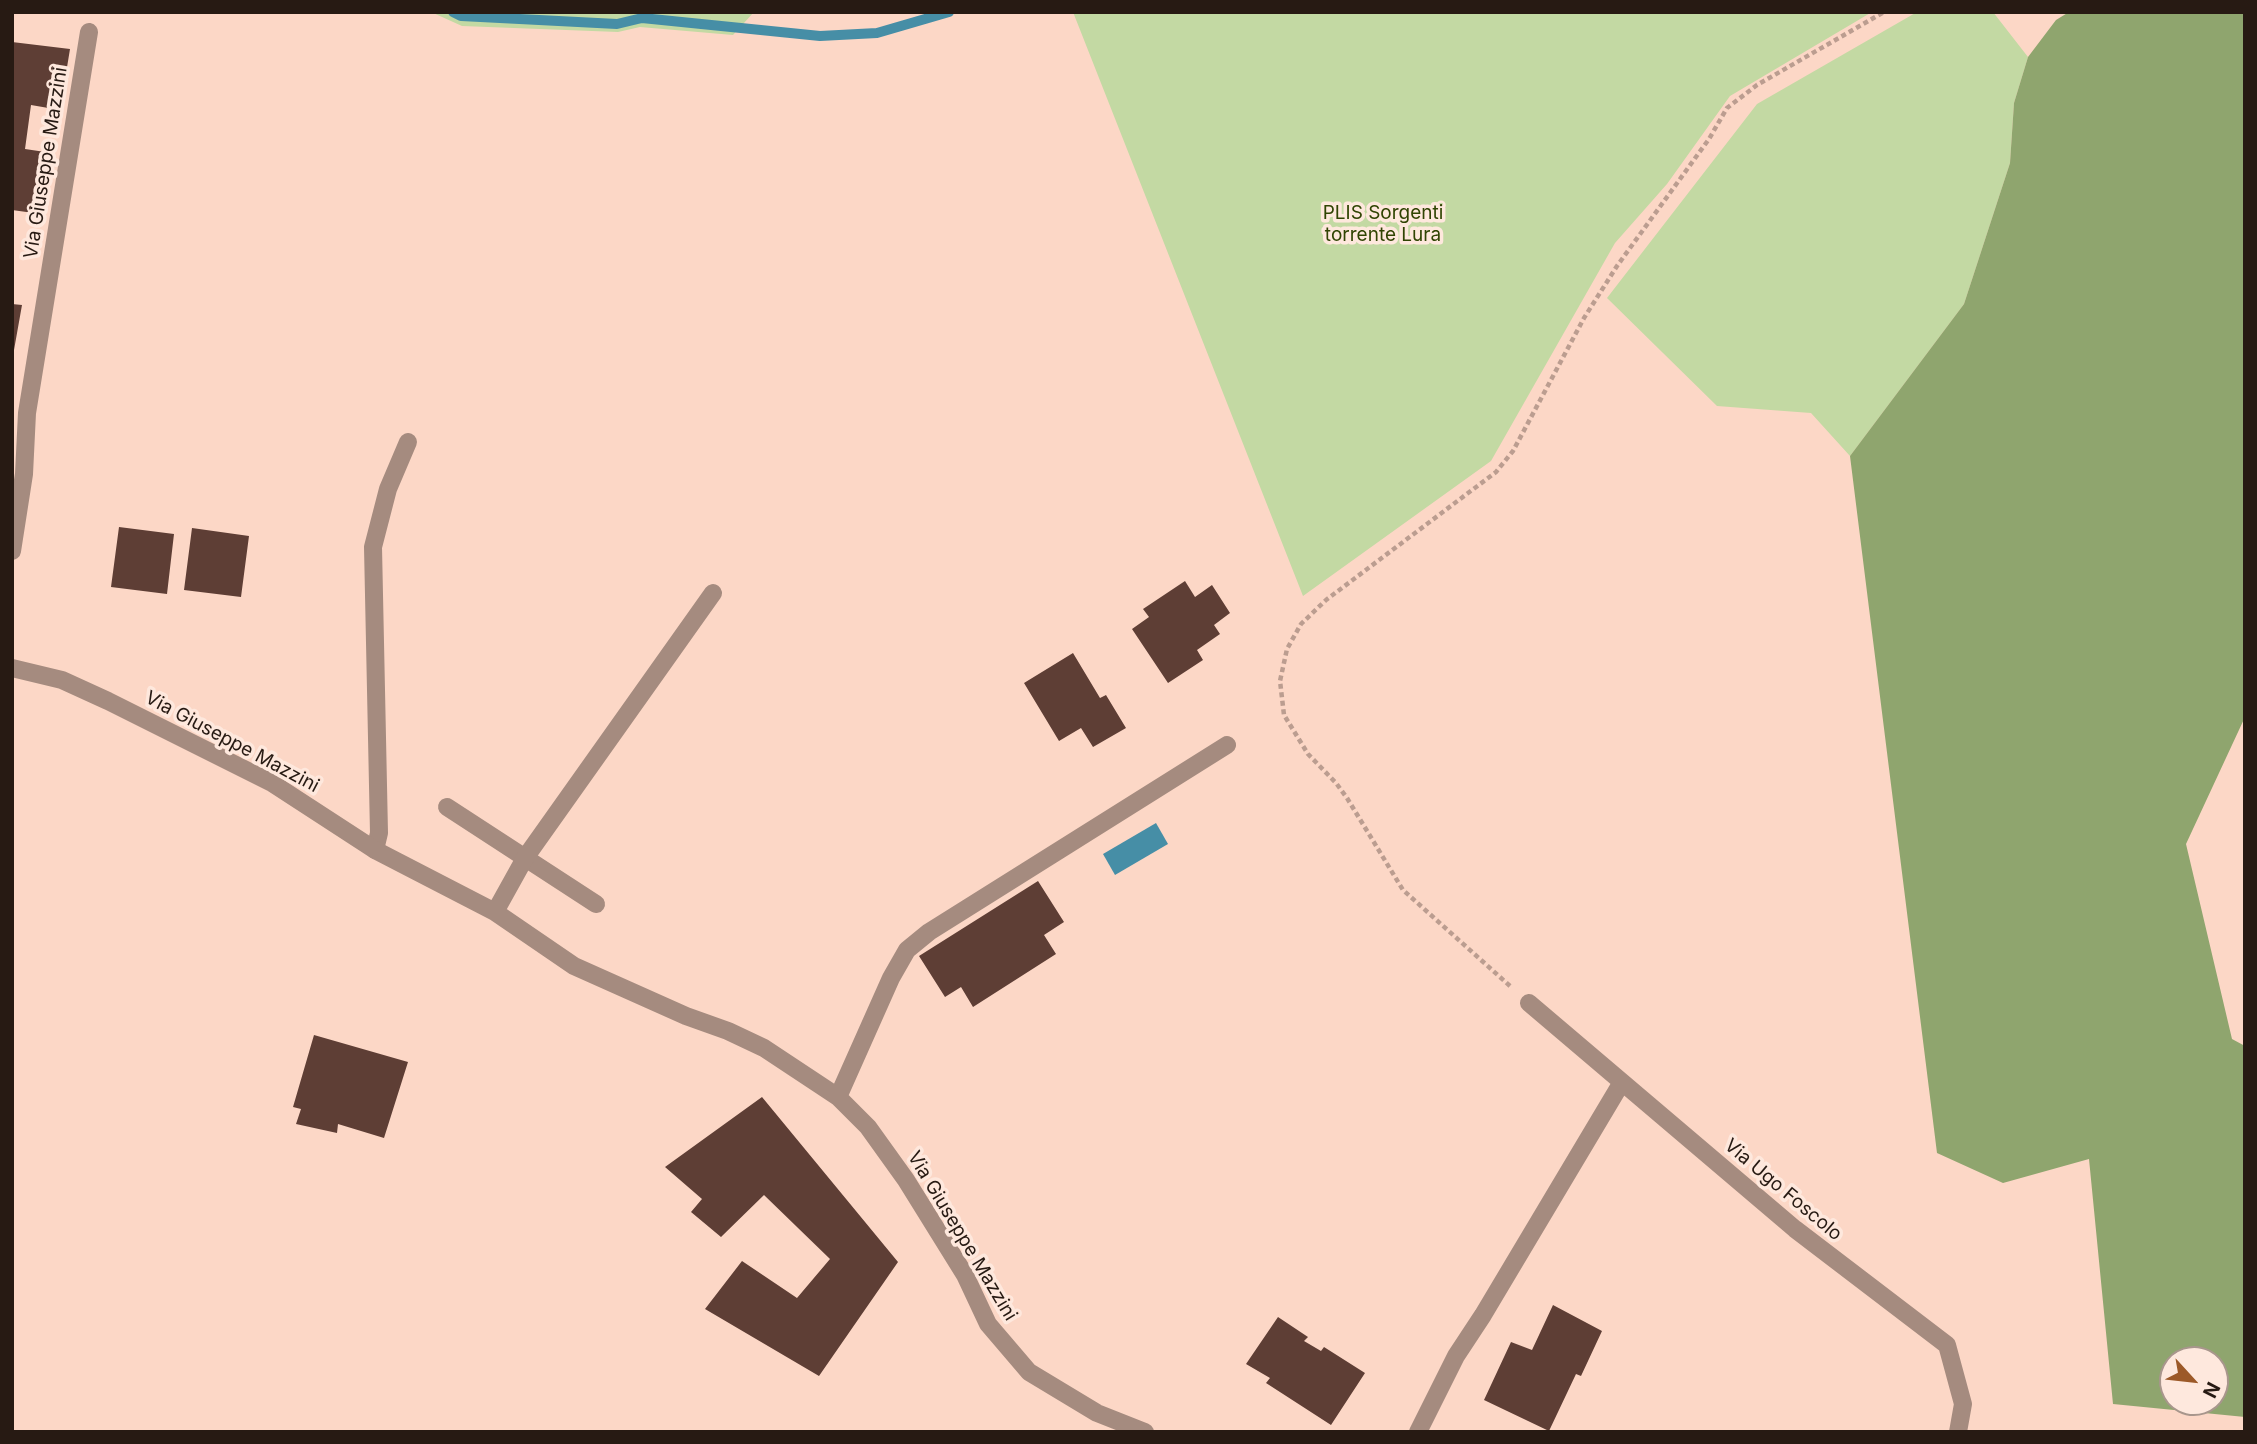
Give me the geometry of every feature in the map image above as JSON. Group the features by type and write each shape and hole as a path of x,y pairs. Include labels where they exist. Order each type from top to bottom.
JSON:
{"street":[{"name":"Via Giuseppe Mazzini","path":"12,551 24,474 27,412 89,32"},
{"path":"375,850 379,833 373,547 388,489 408,442"},
{"path":"495,912 525,858 713,593"},
{"name":"Via Giuseppe Mazzini","path":"13,672 62,680 272,783 375,850 495,912 574,966 764,1048 838,1097 868,1127 906,1180 965,1275 988,1324 1029,1371 1097,1413 1145,1432"},
{"path":"838,1097 906,950 929,932 1227,745"},
{"path":"447,807 596,904"},
{"name":"Via Ugo Foscolo","path":"1529,1003 1795,1229 1947,1345 1963,1404 1958,1432"},
{"path":"1418,1432 1456,1356 1622,1082"}],"path":[{"path":"1529,1003 1403,890 1347,798 1308,754 1284,715 1280,681 1287,649 1301,624 1326,600 1496,472 1513,451 1584,318 1617,266 1709,139 1727,108 1757,85 1884,12"}],"green space":[{"path":"431,12 754,12 733,35 640,27 618,32 462,26"},
{"name":"PLIS Sorgenti torrente Lura","path":"1073,12 1872,12 1730,96 1667,184 1615,243 1491,461 1303,596"},
{"path":"1917,12 1993,12 2028,57 2014,103 2010,163 1964,304 1850,456 1811,413 1717,406 1607,298 1757,104"},
{"path":"2069,12 2245,12 2245,717 2186,844 2232,1039 2245,1046 2245,1417 2229,1415 2229,1346 2159,1346 2159,1409 2113,1404 2089,1159 2003,1183 1937,1153 1850,456 1964,304 2010,163 2014,103 2028,57 2056,20"}],"water":[{"path":"1156,823 1168,844 1115,875 1103,854"}],"building":[{"path":"12,42 70,49 60,110 31,105 25,149 52,153 41,214 12,210"},
{"path":"12,304 22,305 14,350 12,350"},
{"path":"119,527 174,534 167,594 111,587"},
{"path":"192,528 249,536 241,597 184,590"},
{"path":"1185,581 1195,597 1212,585 1230,613 1214,625 1220,634 1197,650 1203,660 1168,683 1132,629 1149,617 1143,609"},
{"path":"1073,653 1100,698 1106,695 1126,728 1093,747 1081,728 1059,741 1024,683"},
{"path":"1038,881 1064,922 1044,935 1056,954 973,1007 961,987 945,997 919,956"},
{"path":"314,1035 408,1062 384,1138 338,1124 337,1133 296,1124 301,1109 293,1107"},
{"path":"762,1097 898,1262 819,1376 705,1309 742,1261 797,1298 830,1259 764,1195 721,1237 691,1212 702,1199 665,1167"},
{"path":"1553,1305 1602,1331 1581,1376 1576,1374 1549,1431 1484,1400 1511,1342 1532,1350"},
{"path":"1278,1317 1308,1337 1304,1341 1321,1351 1324,1347 1365,1373 1331,1425 1266,1383 1270,1378 1246,1364"}],"waterway":[{"path":"453,12 461,16 617,24 642,18 820,36 877,33 949,12"}]}
